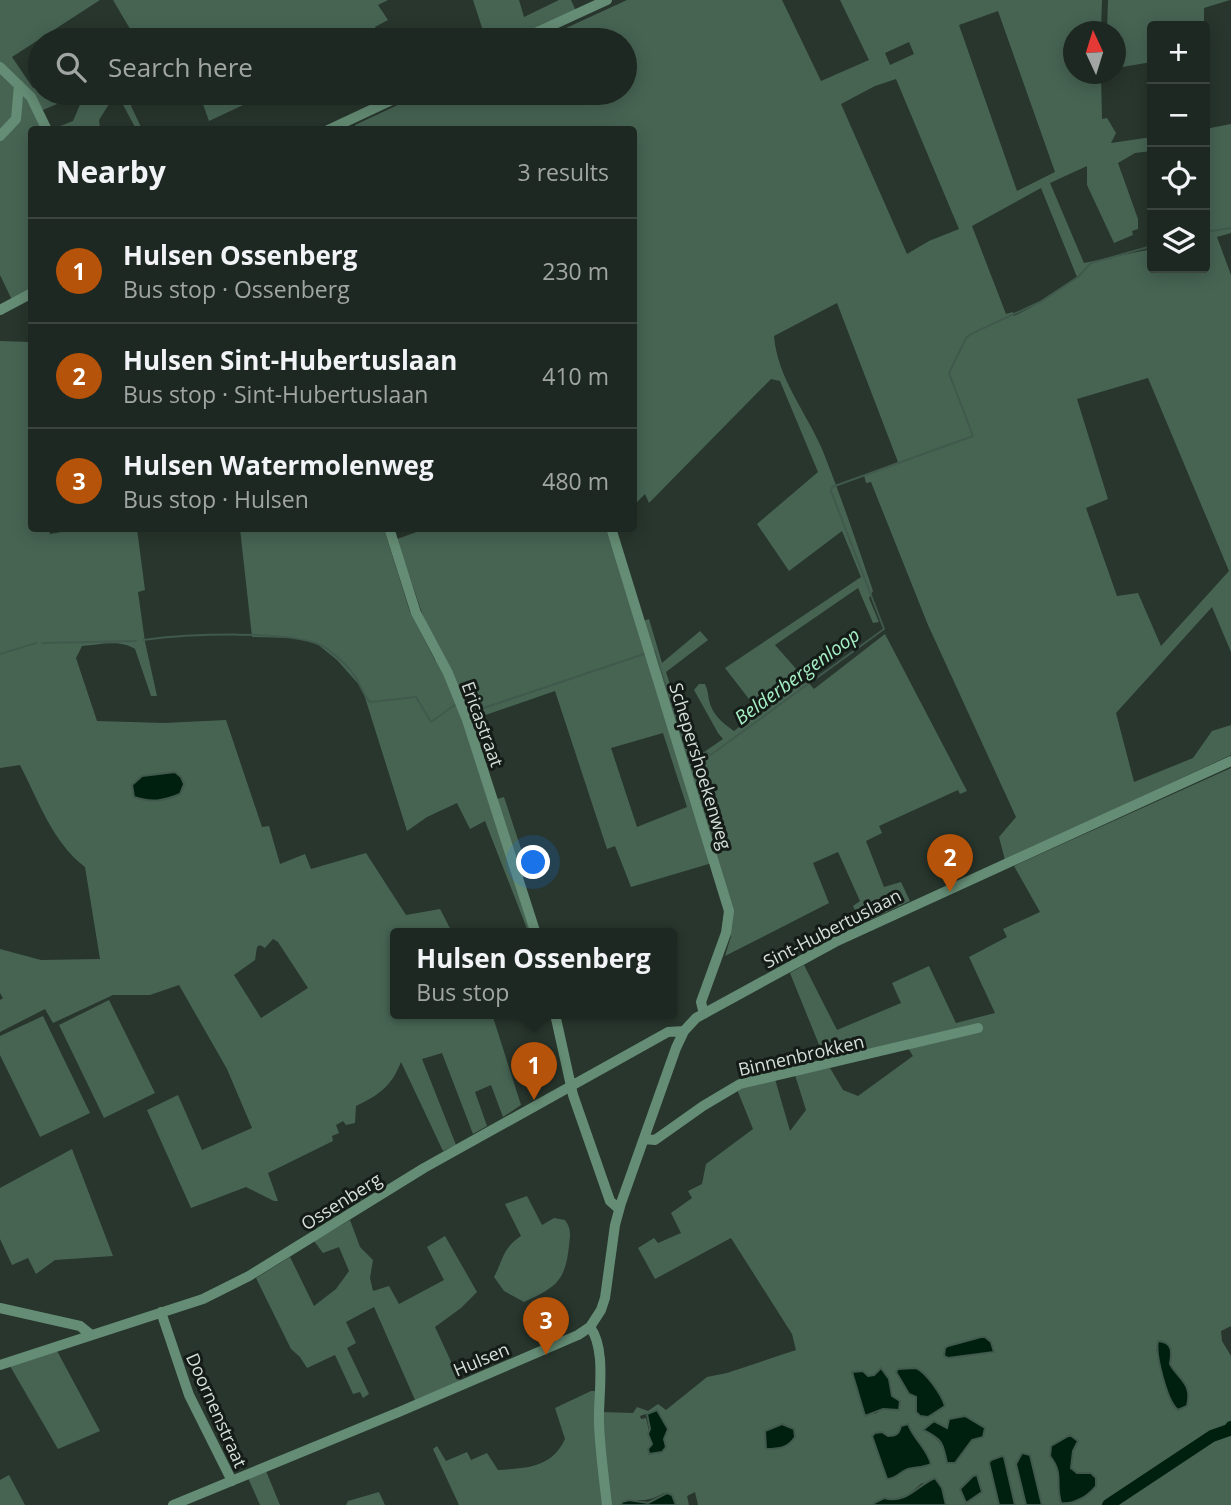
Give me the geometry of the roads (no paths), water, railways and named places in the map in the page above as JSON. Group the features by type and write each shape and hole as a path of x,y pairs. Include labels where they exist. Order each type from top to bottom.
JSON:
{"street":[{"path":"546,28 607,0"},
{"path":"0,67 28,96"},
{"path":"0,136 16,119 19,85"},
{"path":"36,105 45,126"},
{"path":"337,126 381,105"},
{"path":"0,310 28,295"},
{"name":"Ericastraat","path":"390,532 416,613 448,673 467,720 534,928"},
{"name":"Schepershoekenweg","path":"612,532 729,911 726,933 702,1002 704,1013"},
{"name":"Sint-Hubertuslaan","path":"684,1031 704,1013 847,936 1231,761"},
{"path":"556,1019 571,1085 610,1201 619,1209"},
{"name":"Binnenbrokken","path":"644,1139 655,1140 740,1084 978,1028"},
{"path":"607,1505 599,1421 599,1351 597,1339 590,1327 605,1298 619,1209 684,1031"},
{"name":"Ossenberg","path":"0,1365 213,1294 249,1276 424,1168 571,1085 668,1032 684,1031"},
{"path":"0,1308 80,1325 90,1334"},
{"name":"Doornenstraat","path":"161,1312 190,1395 232,1481"},
{"name":"Hulsen","path":"173,1505 399,1412 578,1335 590,1327"}],"waterway":[{"name":"Belderbergenloop","path":"1210,231 1231,228"},
{"name":"Belderbergenloop","path":"655,651 689,763 706,752 711,755 884,629 831,491 832,487 973,436 949,373 966,338 1040,302 1078,277 1091,263 1147,247"},
{"name":"Belderbergenloop","path":"143,640 183,636 265,635 311,642 326,648 346,665 370,702 416,697 431,722 456,704"},
{"name":"Belderbergenloop","path":"42,643 136,641"},
{"name":"Belderbergenloop","path":"0,654 36,643"},
{"name":"Belderbergenloop","path":"469,713 644,654"},
{"path":"1108,1505 1212,1436 1231,1427"}],"place":[{"name":"Hulsen Sint-Hubertuslaan","path":"950,892"},
{"name":"Hulsen Ossenberg","path":"534,1100"},
{"name":"Hulsen Watermolenweg","path":"546,1355"}]}
